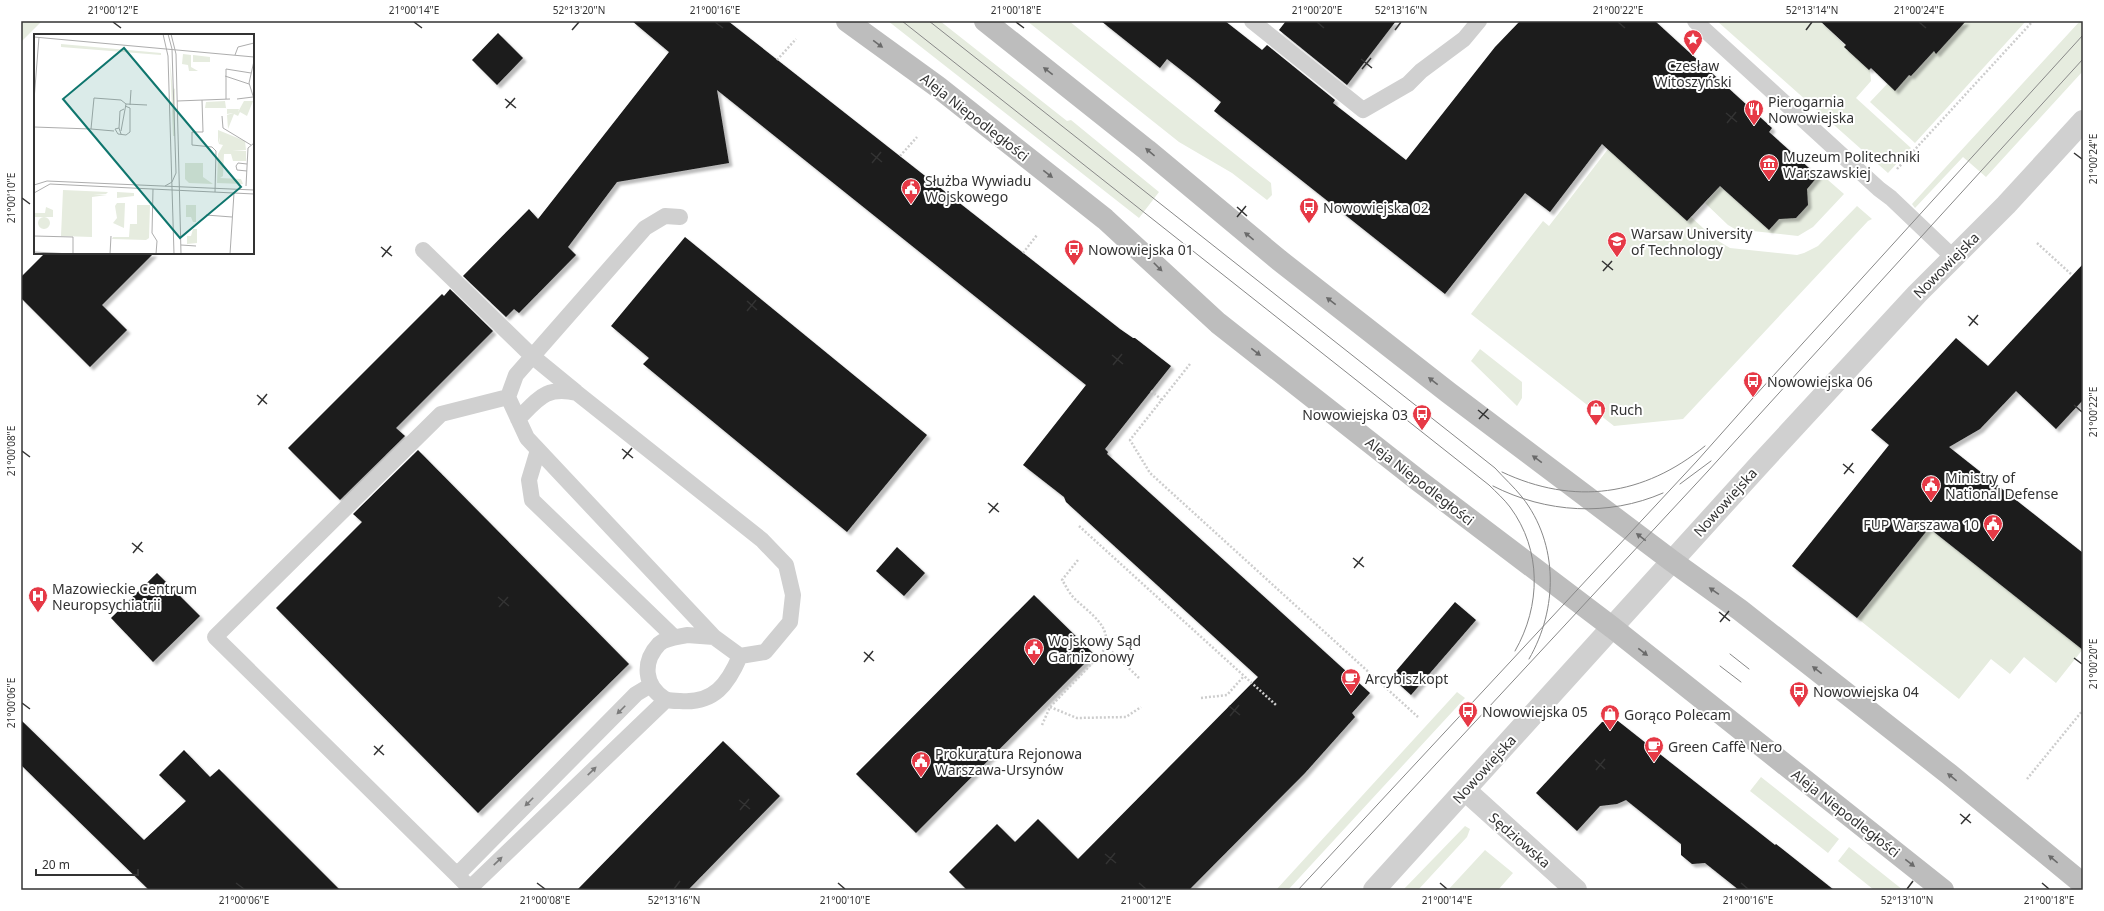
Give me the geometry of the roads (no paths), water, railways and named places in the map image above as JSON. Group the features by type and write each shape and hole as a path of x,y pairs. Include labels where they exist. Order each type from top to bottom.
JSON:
{"main road":[{"name":"Aleja Niepodległości","path":"847,21 938,87 1105,219 1218,323 1419,482 1613,628 1943,890"},
{"path":"985,21 1148,150 1286,265 1449,393 1672,561 1762,626 2083,884"}],"street":[{"name":"Nowowiejska","path":"1374,890 1916,294 2006,205 2083,121"},
{"name":"Sędziowska","path":"1465,790 1576,890"}],"lane":[{"path":"1252,21 1363,110 1408,84 1421,71 1464,39 1479,21"},
{"path":"1695,21 1879,189 1891,198 1954,258"},
{"path":"423,250 532,356 577,394 762,540 786,565 793,595 790,622 765,652 740,656 714,637 526,438 508,397 516,375 532,356 645,228 665,216 680,217"},
{"path":"518,419 541,396 560,390 577,394"},
{"path":"508,397 441,414 215,637 457,875 469,889 666,700"},
{"path":"538,450 529,480 532,500 674,637"},
{"path":"714,637 687,635 674,637 659,644 649,660 647,675 651,686 666,700 691,702 716,694 731,677 740,656"},
{"path":"457,875 636,694 651,686"}],"tram line":[{"path":"902,21 1489,485 1503,498 1520,524 1528,541 1534,578 1530,616 1524,634 1515,651"},
{"path":"929,21 1495,468 1512,486 1522,497 1534,515 1543,535 1548,556 1550,577 1549,598 1539,640 1529,659"},
{"path":"1298,890 1697,461 2083,35"},
{"path":"1319,890 1708,471 2083,59"},
{"path":"1502,472 1529,483 1556,489 1582,492 1608,490 1633,485 1658,476 1682,463 1705,446"},
{"path":"1680,484 1711,461"},
{"path":"1493,486 1534,502 1577,509 1621,506 1642,501 1663,493"},
{"path":"1730,654 1749,669"},
{"path":"1720,666 1741,682"}],"place":[{"name":"Czesław Witoszyński","path":"1693,56"},
{"name":"Pierogarnia Nowowiejska","path":"1754,126"},
{"name":"Muzeum Politechniki Warszawskiej","path":"1769,181"},
{"name":"Służba Wywiadu Wojskowego","path":"911,205"},
{"name":"Nowowiejska 02","path":"1309,224"},
{"name":"Warsaw University of Technology","path":"1617,258"},
{"name":"Nowowiejska 01","path":"1074,266"},
{"name":"Nowowiejska 06","path":"1753,398"},
{"name":"Ruch","path":"1596,426"},
{"name":"Nowowiejska 03","path":"1422,431"},
{"name":"Ministry of National Defense","path":"1931,502"},
{"name":"FUP Warszawa 10","path":"1993,541"},
{"name":"Mazowieckie Centrum Neuropsychiatrii","path":"38,613"},
{"name":"Wojskowy Sąd Garnizonowy","path":"1034,665"},
{"name":"Arcybiszkopt","path":"1351,695"},
{"name":"Nowowiejska 04","path":"1799,708"},
{"name":"Nowowiejska 05","path":"1468,728"},
{"name":"Gorąco Polecam","path":"1610,731"},
{"name":"Green Caffè Nero","path":"1654,763"},
{"name":"Prokuratura Rejonowa Warszawa-Ursynów","path":"921,778"}]}
